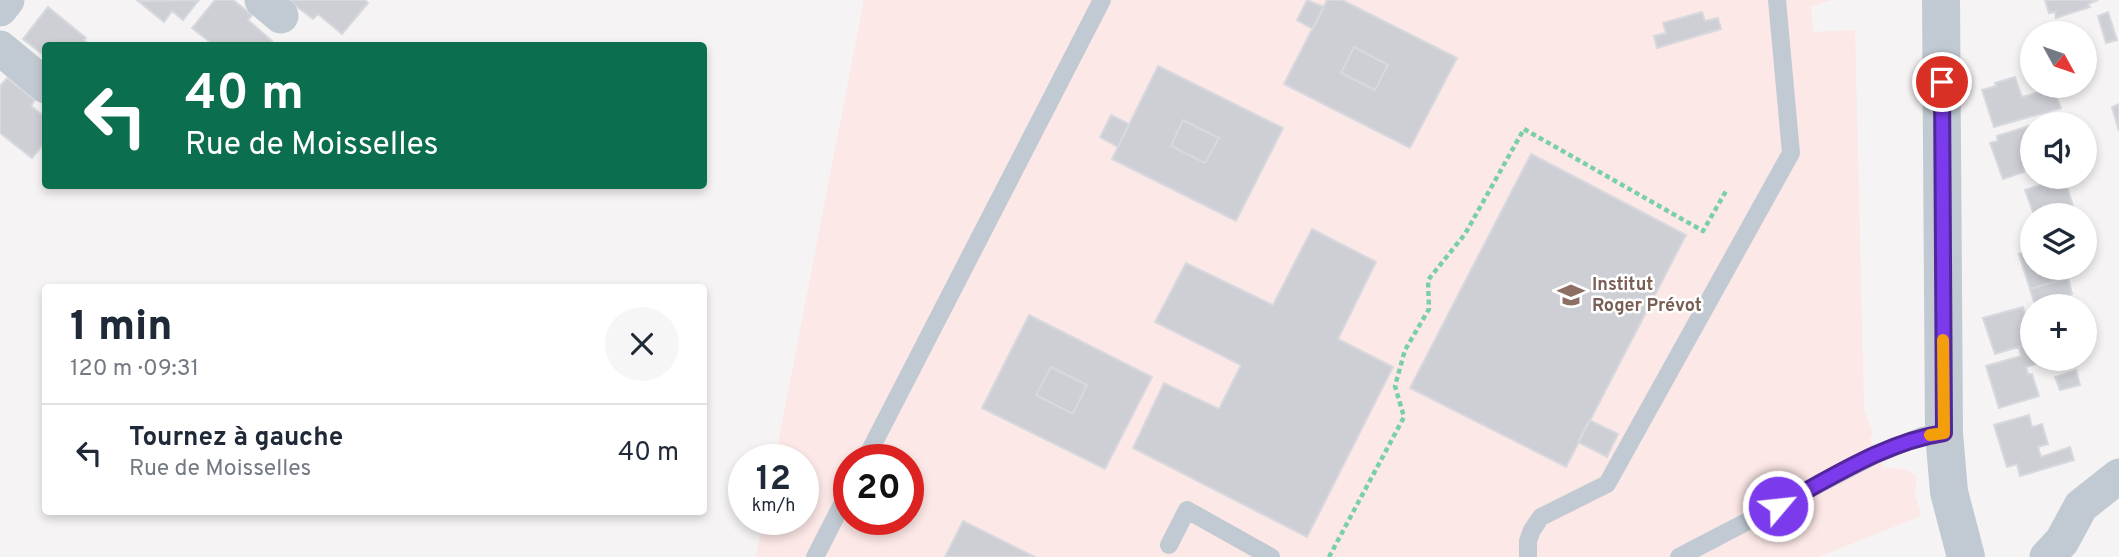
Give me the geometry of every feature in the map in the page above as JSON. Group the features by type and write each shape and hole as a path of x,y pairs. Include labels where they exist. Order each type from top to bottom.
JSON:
{"street":[{"path":"0,9 7,0"},
{"path":"1941,0 1944,433 1950,492 1966,557"},
{"path":"0,48 42,83"},
{"path":"2047,557 2062,541 2081,506 2119,476"}],"lane":[{"path":"872,444 1102,0"},
{"path":"1528,557 1528,541 1541,517 1607,484 1791,153 1777,0"},
{"path":"1679,557 1877,454 1922,436 1944,433"},
{"path":"1169,545 1187,510 1271,557"},
{"path":"815,557 833,522"}],"path":[{"path":"1329,557 1404,417 1395,386 1405,350 1429,309 1428,280 1465,234 1524,129 1703,231 1726,191"}],"shaded area":[{"path":"864,0 1831,0 1811,6 1813,32 1855,30 1864,410 1873,434 1870,439 1884,468 1905,469 1916,476 1915,495 1921,516 1818,557 756,557 760,535 819,535 819,444 778,444"}],"building":[{"path":"199,0 183,20 172,11 164,22 138,1"},
{"path":"215,0 233,0 252,15 248,20 272,41 210,42 192,28"},
{"path":"288,0 365,0 368,3 342,34 318,14 313,19"},
{"path":"1307,0 1324,7 1313,29 1297,20"},
{"path":"1327,0 1342,0 1457,58 1410,148 1284,84","holes":["1354,47 1388,65 1375,90 1341,73"]},
{"path":"2045,0 2098,0 2088,4 2090,7 2056,18 2055,12 2049,13"},
{"path":"48,7 86,38 86,42 42,42 42,54 23,39"},
{"path":"1702,12 1705,21 1718,18 1721,29 1657,48 1654,36 1666,33 1663,23"},
{"path":"2108,12 2117,40 2106,43 2098,16"},
{"path":"1354,47 1388,65 1375,90 1341,73"},
{"path":"1158,66 1283,128 1236,221 1112,159","holes":["1183,120 1219,138 1205,163 1171,146"]},
{"path":"2015,77 2020,98 2057,98 2061,108 2047,112 2020,112 2020,120 1994,127 1982,90 1996,86 1995,83"},
{"path":"7,78 35,100 31,106 42,115 42,146 32,158 0,133 0,86"},
{"path":"2119,104 2119,131 2112,107"},
{"path":"1111,115 1129,124 1118,147 1100,137"},
{"path":"1183,120 1219,138 1205,163 1171,146"},
{"path":"2020,129 2020,173 2003,179 1990,143 1998,141 1997,136"},
{"path":"1531,154 1686,235 1566,467 1410,388"},
{"path":"2068,189 2072,203 2030,203 2025,190"},
{"path":"1312,229 1376,262 1338,339 1393,367 1307,537 1133,448 1164,383 1219,409 1241,365 1155,322 1186,263 1273,305"},
{"path":"2027,280 2060,280 2030,289"},
{"path":"2068,280 2072,294 2032,294 2030,289"},
{"path":"2020,308 2020,347 1995,354 1983,318"},
{"path":"1029,315 1152,377 1105,469 982,408","holes":["1051,367 1087,385 1073,414 1036,395"]},
{"path":"2020,356 2020,371 2032,374 2039,396 1999,408 1986,366"},
{"path":"1051,367 1087,385 1073,414 1036,395"},
{"path":"2076,371 2080,385 2060,390 2055,377"},
{"path":"2029,415 2032,427 2042,424 2048,444 2038,447 2041,457 2070,447 2074,460 2020,476 2017,464 2007,467 1994,425"},
{"path":"1589,420 1618,434 1607,457 1578,442"},
{"path":"963,521 1035,557 945,557"}],"slow traffic":[{"path":"1930,435 1944,433 1943,340"}],"place":[{"name":"Institut Roger Prévot","path":"1571,295"}],"route":[{"path":"1778,506 1877,454 1922,436 1944,433 1942,82"}]}
